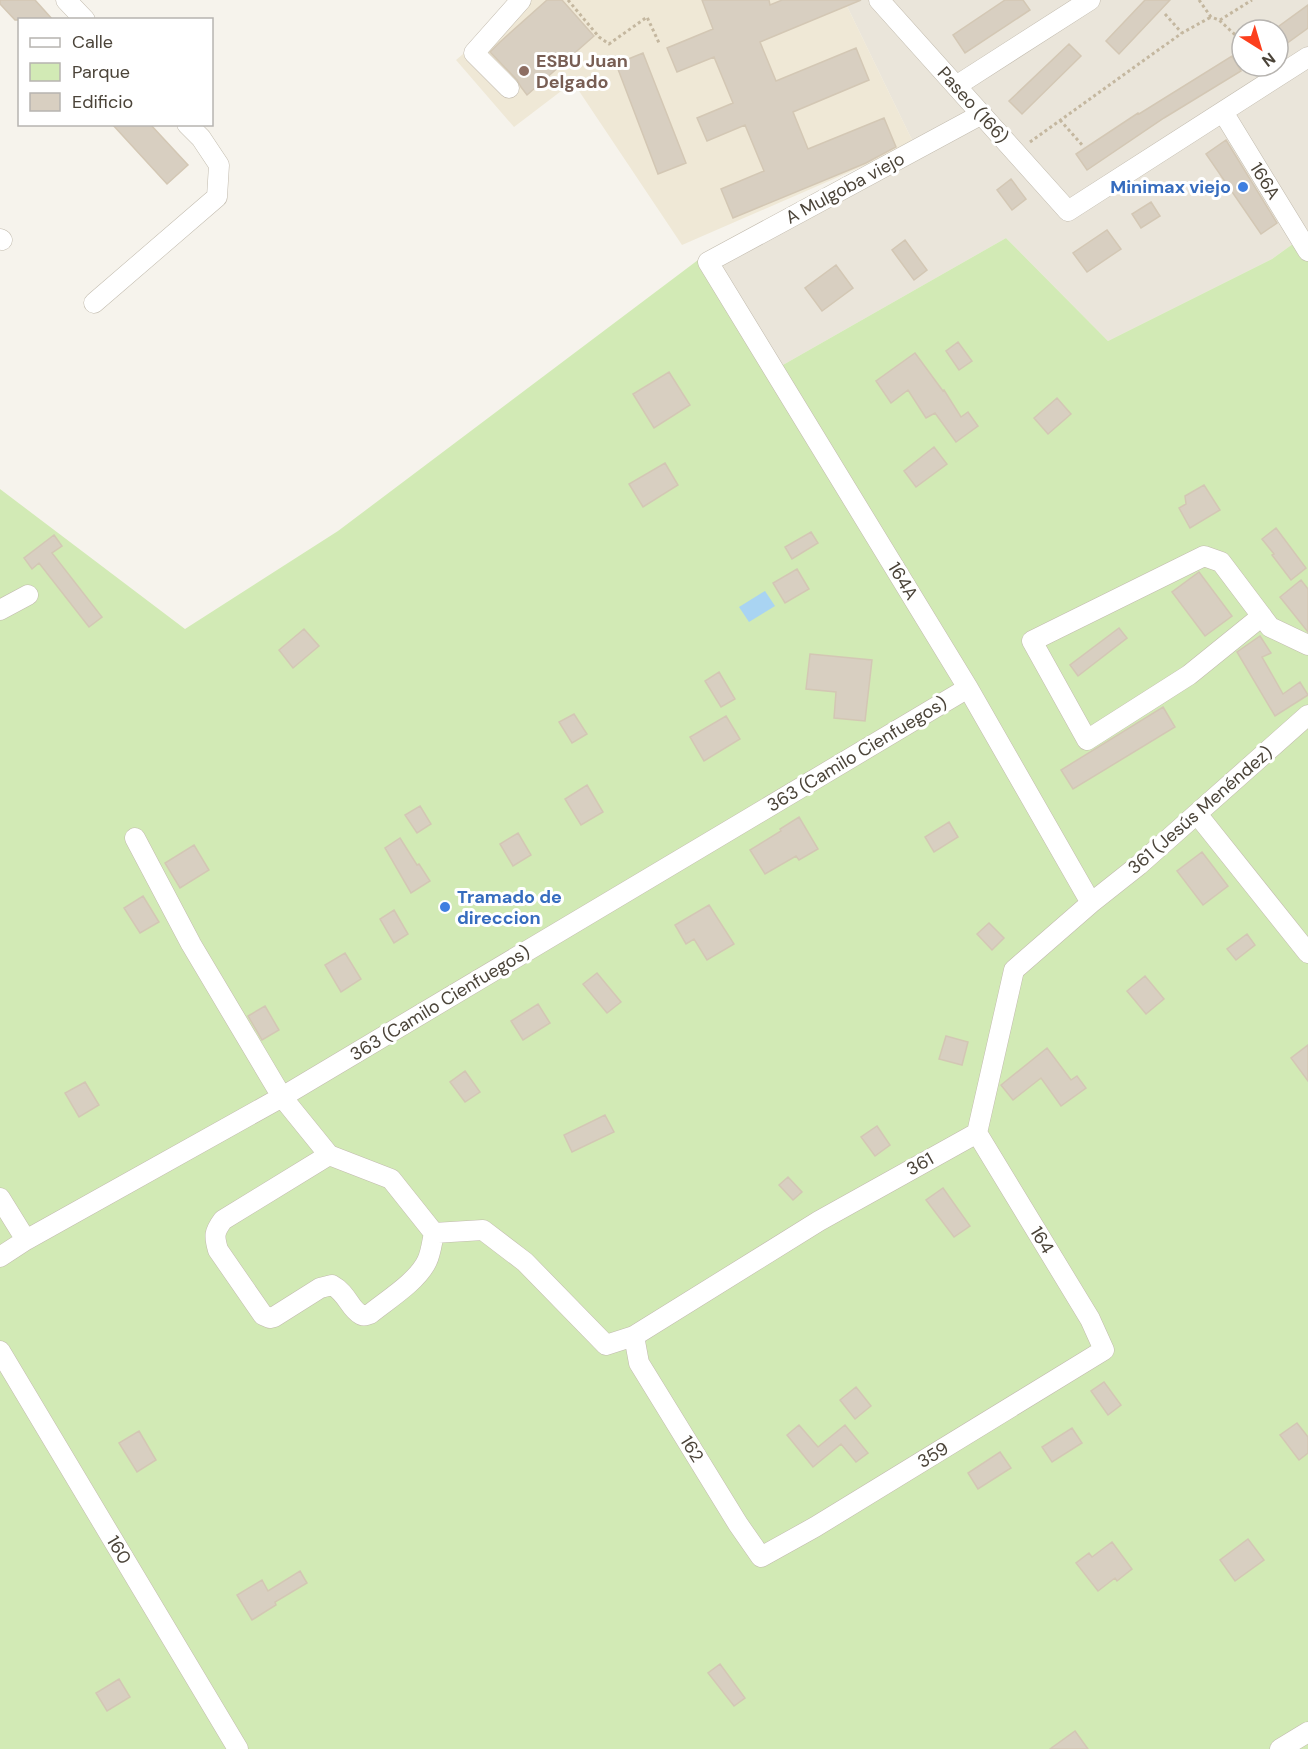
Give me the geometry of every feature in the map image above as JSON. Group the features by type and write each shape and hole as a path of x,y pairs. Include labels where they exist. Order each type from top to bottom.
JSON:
{"street":[{"path":"66,0 83,18"},
{"path":"509,88 474,53 521,0"},
{"name":"Paseo (166)","path":"879,0 1068,211 1223,112"},
{"path":"956,86 1090,0"},
{"path":"1223,112 1308,57"},
{"name":"166A","path":"1223,112 1308,251"},
{"name":"A Mulgoba viejo","path":"708,262 982,114"},
{"path":"94,303 217,197 219,165 201,138 189,126"},
{"name":"164A","path":"708,262 968,688 1091,903"},
{"path":"1262,616 1189,675 1087,740 1032,641 1204,556 1221,562 1262,616 1270,627 1308,645"},
{"path":"0,610 28,595"},
{"name":"363 (Camilo Cienfuegos)","path":"0,1257 26,1240 282,1097 968,688"},
{"name":"361 (Jesús Menéndez)","path":"1091,903 1139,865 1308,715"},
{"path":"1197,814 1308,952"},
{"path":"135,838 191,944 282,1097 328,1155 391,1179 434,1233 428,1260 422,1269 370,1314 365,1316 358,1314 342,1292 332,1285 320,1288 270,1318 263,1315 218,1250 215,1231 223,1220 328,1155"},
{"path":"977,1133 1014,970 1091,903"},
{"name":"361","path":"434,1233 483,1230 525,1262 606,1345 634,1336 819,1221 977,1133"},
{"name":"164","path":"977,1133 1090,1319 1104,1350"},
{"path":"0,1198 26,1240"},
{"name":"162","path":"634,1336 639,1363 738,1524 761,1557"},
{"name":"359","path":"761,1557 815,1527 1104,1350"},
{"name":"160","path":"0,1351 238,1749"},
{"path":"1280,1749 1308,1732"}],"path":[{"path":"568,0 599,37 609,44 647,16 660,45"},
{"path":"1199,0 1211,17 1219,20 1230,30"},
{"path":"1219,20 1252,0"},
{"path":"1165,14 1182,33"},
{"path":"1015,152 1182,33 1211,17"},
{"path":"1060,120 1083,147"}],"shaded area":[{"path":"527,0 844,0 914,144 682,245 573,82 514,127 456,60"},
{"path":"844,0 1308,0 1308,233 1272,259 1108,341 1006,238 767,374 698,260 914,144"}],"green space":[{"path":"1308,233 1308,1749 0,1749 0,489 185,629 338,531 698,260 767,374 1006,238 1108,341 1272,259"}],"water":[{"path":"765,591 775,606 749,622 739,607"}],"building":[{"path":"0,0 35,0 51,18 18,18 15,20 0,4"},
{"path":"547,0 562,0 594,36 527,95 517,80 490,52"},
{"path":"702,0 769,0 770,5 782,0 861,0 760,42 776,81 856,48 869,80 793,112 808,149 884,118 896,147 866,163 733,218 721,189 764,171 745,125 707,141 697,118 733,103 714,57 677,72 667,48 713,29"},
{"path":"1005,0 1023,0 1030,10 965,53 953,35"},
{"path":"1145,0 1170,0 1119,54 1106,41"},
{"path":"1308,5 1308,28 1290,41 1290,18"},
{"path":"1069,44 1081,56 1022,114 1009,101"},
{"path":"643,53 686,163 658,174 616,64"},
{"path":"1230,57 1230,78 1164,118 1087,170 1076,154"},
{"path":"114,126 152,126 188,165 167,184"},
{"name":"Minimax viejo","path":"1226,140 1277,223 1261,234 1206,154"},
{"path":"1011,179 1026,199 1012,210 997,190"},
{"path":"1151,202 1160,216 1141,228 1132,214"},
{"path":"1107,230 1121,249 1087,272 1073,253"},
{"path":"905,240 927,270 914,280 892,250"},
{"path":"836,265 853,288 822,311 805,288"},
{"path":"958,342 972,361 959,370 946,351"},
{"path":"915,353 944,390 961,417 968,412 978,426 956,442 935,413 926,418 908,390 891,403 876,381"},
{"path":"669,372 690,405 654,428 633,394"},
{"path":"1057,398 1071,414 1048,434 1034,418"},
{"path":"934,447 947,464 916,487 904,471"},
{"path":"665,463 678,485 643,507 629,484"},
{"path":"1204,485 1220,510 1190,528 1179,508 1186,504 1185,496"},
{"path":"1276,528 1306,568 1291,580 1262,539"},
{"path":"811,532 818,543 792,559 785,547"},
{"path":"54,535 62,546 52,553 102,617 89,627 39,563 32,569 24,558"},
{"path":"797,569 809,589 785,603 773,583"},
{"path":"1199,572 1232,616 1205,636 1172,592"},
{"path":"1301,580 1308,589 1308,632 1280,597"},
{"path":"1119,628 1127,638 1078,676 1070,665"},
{"path":"304,629 319,646 293,668 279,650"},
{"path":"1260,636 1271,653 1262,657 1283,694 1300,682 1308,695 1275,716 1237,652"},
{"path":"810,654 872,660 865,721 834,718 836,692 806,689"},
{"path":"719,672 735,699 721,707 705,681"},
{"path":"1163,707 1175,727 1073,789 1061,770"},
{"path":"574,714 587,734 572,743 559,722"},
{"path":"726,716 740,739 704,761 690,737"},
{"path":"587,785 603,812 581,825 565,799"},
{"path":"420,806 431,824 417,833 405,815"},
{"path":"799,817 818,849 799,860 796,856 765,874 750,850"},
{"path":"949,822 958,837 934,852 925,837"},
{"path":"518,833 531,855 513,866 500,844"},
{"path":"400,838 430,881 411,893 385,848"},
{"path":"194,845 209,870 180,888 165,863"},
{"path":"1202,852 1228,886 1203,905 1177,871"},
{"path":"143,896 159,922 140,933 124,908"},
{"path":"709,905 734,944 707,960 694,939 686,944 675,925"},
{"path":"394,910 408,934 394,943 380,919"},
{"path":"989,923 1004,938 992,950 977,934"},
{"path":"1247,934 1255,945 1236,960 1227,949"},
{"path":"345,953 361,979 341,992 325,965"},
{"path":"597,973 621,1002 607,1013 583,984"},
{"path":"1145,976 1164,999 1146,1014 1127,991"},
{"path":"538,1004 550,1023 523,1040 511,1021"},
{"path":"265,1006 279,1030 262,1040 248,1016"},
{"path":"946,1036 968,1042 962,1065 939,1059"},
{"path":"1308,1045 1308,1081 1291,1058"},
{"path":"1047,1048 1071,1080 1077,1076 1086,1088 1061,1106 1041,1078 1013,1100 1001,1085"},
{"path":"465,1071 480,1092 465,1102 450,1082"},
{"path":"85,1082 99,1105 79,1117 65,1093"},
{"path":"605,1115 614,1132 572,1152 564,1135"},
{"path":"877,1126 890,1145 875,1156 861,1137"},
{"path":"788,1177 802,1192 793,1200 779,1185"},
{"path":"943,1188 970,1226 954,1237 926,1200"},
{"path":"1104,1382 1121,1405 1108,1415 1091,1391"},
{"path":"856,1387 871,1406 855,1419 840,1400"},
{"path":"1297,1423 1308,1437 1308,1453 1299,1460 1280,1435"},
{"path":"799,1425 818,1447 845,1425 868,1453 856,1462 841,1444 813,1467 787,1435"},
{"path":"1072,1428 1082,1443 1052,1462 1042,1447"},
{"path":"139,1431 156,1460 137,1472 119,1443"},
{"path":"1000,1452 1011,1468 978,1489 968,1473"},
{"path":"1248,1539 1264,1560 1235,1581 1220,1560"},
{"path":"1112,1542 1132,1569 1117,1581 1115,1578 1098,1591 1076,1563 1089,1553 1092,1557"},
{"path":"300,1571 307,1583 275,1602 276,1605 252,1620 237,1595 262,1580 268,1591"},
{"path":"720,1664 745,1698 734,1706 708,1673"},
{"path":"119,1679 130,1697 107,1711 96,1693"},
{"path":"1075,1731 1088,1749 1050,1749"}],"place":[{"name":"ESBU Juan Delgado","path":"524,71"},
{"name":"Minimax viejo","path":"1243,187"},
{"name":"Tramado de direccion","path":"445,907"}]}
